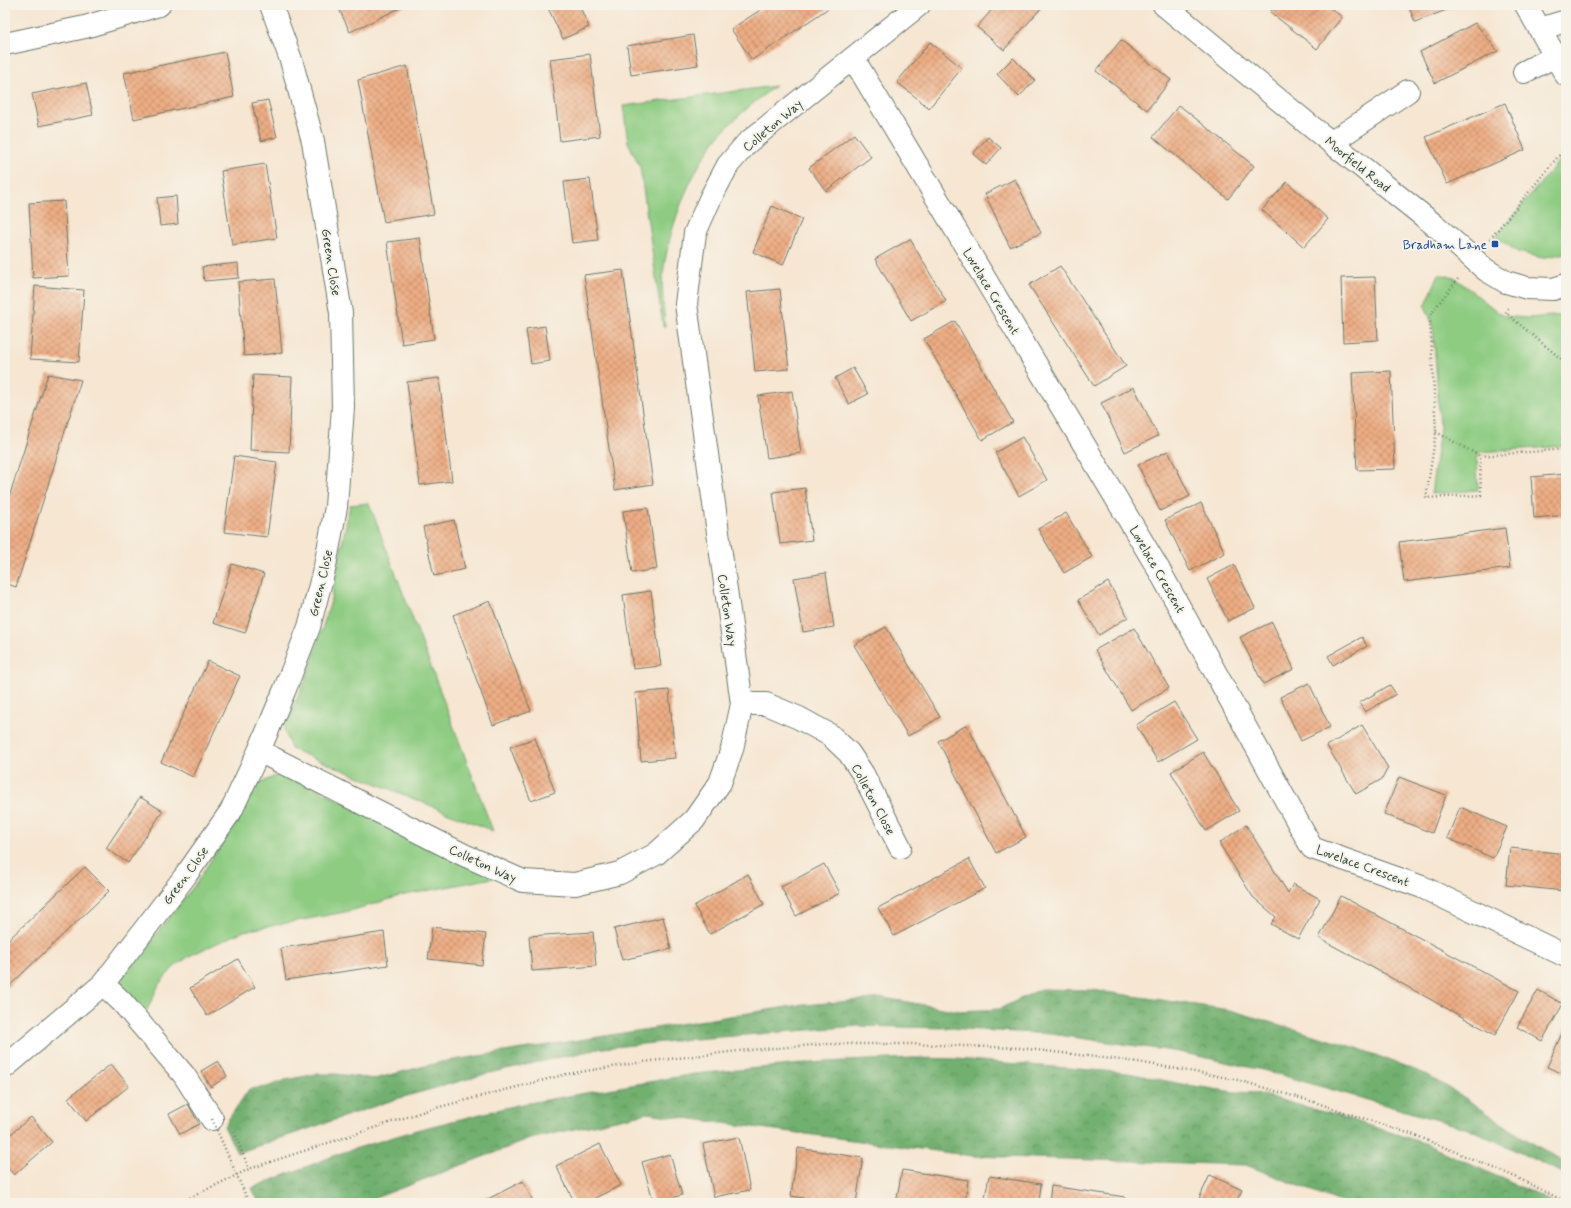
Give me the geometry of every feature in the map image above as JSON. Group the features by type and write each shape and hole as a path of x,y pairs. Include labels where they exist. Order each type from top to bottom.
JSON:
{"street":[{"path":"5,44 85,27 159,5"},
{"name":"Green Close","path":"5,1067 103,984 186,875 231,811 259,751 309,626 325,566 336,507 343,406 341,313 313,141 291,60 271,5"},
{"name":"Colleton Way","path":"259,751 464,855 523,881 575,884 620,873 656,854 694,820 720,783 732,749 742,704 686,304 695,233 711,197 728,165 747,143 919,5"},
{"name":"Moorfield Road","path":"1164,5 1308,124 1437,227 1492,274 1506,282 1518,286 1553,289 1566,285"},
{"path":"1524,72 1561,66 1526,5"},
{"path":"1540,30 1566,21"},
{"name":"Lovelace Crescent","path":"853,58 1159,570 1312,848 1422,888 1566,956"},
{"path":"1332,142 1408,91"},
{"name":"Colleton Close","path":"742,704 766,704 799,718 830,735 849,753 864,774 900,847"},
{"path":"103,984 122,1002 184,1075 219,1122"}],"path":[{"path":"1480,456 1481,495 1426,498 1436,432 1430,318 1435,308 1473,259 1566,147"},
{"path":"1518,286 1506,313 1566,363"},
{"path":"1436,432 1480,456 1566,448"},
{"path":"180,1203 249,1169 428,1110 567,1074 643,1062 738,1051 826,1044 910,1044 1020,1048 1138,1062 1234,1079 1317,1103 1417,1136 1518,1178 1566,1202"},
{"path":"219,1122 233,1131 249,1169"},
{"path":"219,1122 249,1203"}],"green space":[{"path":"775,86 723,131 700,163 685,193 669,241 662,280 665,326 663,327 640,167 628,142 623,106"},
{"path":"1566,152 1566,253 1542,258 1518,252 1496,237"},
{"path":"1439,274 1455,278 1503,316 1527,318 1566,315 1566,446 1480,452 1477,459 1478,490 1431,494 1440,428 1433,325 1425,306"},
{"path":"369,503 493,831 291,749 284,729 307,676 330,604 350,505"},
{"path":"277,775 291,776 498,877 400,896 350,911 244,931 191,955 174,967 159,984 144,1017 130,1001 120,980 197,882 259,784"},
{"path":"1041,989 1092,990 1230,1010 1357,1048 1428,1075 1519,1135 1566,1163 1566,1175 1475,1131 1267,1071 1179,1052 1051,1034 946,1028 858,1026 603,1048 493,1072 396,1099 237,1153 224,1126 249,1089 267,1087 285,1080 317,1074 336,1074 374,1079 441,1062 793,1006 884,998 959,1011 999,1009"},
{"path":"913,1058 956,1059 1129,1073 1181,1084 1234,1092 1256,1093 1349,1119 1424,1143 1555,1203 1343,1203 1246,1165 973,1156 647,1113 530,1139 362,1203 259,1203 252,1188 341,1153 420,1129 517,1105 694,1074 823,1062"}],"building":[{"path":"337,5 406,5 350,32"},
{"path":"579,5 589,27 563,39 547,6"},
{"path":"768,5 833,5 752,60 731,29"},
{"path":"996,5 1044,5 1004,50 977,27"},
{"path":"1276,5 1327,5 1342,17 1317,49 1270,12"},
{"path":"1408,5 1454,5 1454,7 1415,22"},
{"path":"1475,23 1498,51 1435,83 1420,52"},
{"path":"693,35 698,65 631,75 627,46"},
{"path":"1121,40 1171,80 1147,110 1096,71"},
{"path":"930,42 962,68 929,108 897,82"},
{"path":"225,52 234,97 134,119 124,73"},
{"path":"590,54 600,136 560,141 550,59"},
{"path":"1013,58 1035,80 1019,97 997,74"},
{"path":"407,66 434,214 384,222 358,80"},
{"path":"86,83 93,115 39,126 32,94"},
{"path":"268,100 277,137 261,141 252,103"},
{"path":"1505,103 1525,150 1447,184 1426,137"},
{"path":"1179,105 1254,166 1228,199 1153,137"},
{"path":"854,134 871,157 826,191 809,168"},
{"path":"988,137 1001,148 986,165 973,154"},
{"path":"265,164 277,238 232,245 221,171"},
{"path":"590,179 598,240 572,243 564,182"},
{"path":"1015,179 1041,233 1010,247 985,194"},
{"path":"1287,182 1328,219 1304,247 1262,210"},
{"path":"176,196 178,224 160,226 157,198"},
{"path":"64,201 69,276 33,278 29,203"},
{"path":"772,206 802,219 783,265 753,252"},
{"path":"420,238 434,339 402,344 387,242"},
{"path":"910,239 946,301 911,321 875,259"},
{"path":"238,263 239,278 204,281 202,267"},
{"path":"1060,266 1126,366 1094,386 1029,285"},
{"path":"623,270 653,484 615,490 584,275"},
{"path":"1375,277 1378,340 1343,342 1341,278"},
{"path":"275,279 282,353 244,356 238,282"},
{"path":"35,286 84,290 79,362 30,359"},
{"path":"780,289 789,369 755,372 747,292"},
{"path":"955,321 1013,422 982,440 924,339"},
{"path":"545,326 550,361 531,364 526,329"},
{"path":"853,368 868,394 849,404 835,378"},
{"path":"1391,371 1395,469 1357,470 1352,373"},
{"path":"48,374 81,380 16,587 5,583 5,510"},
{"path":"253,375 292,377 289,452 250,450"},
{"path":"439,378 452,481 420,485 407,382"},
{"path":"1134,387 1158,436 1125,452 1101,403"},
{"path":"792,391 801,453 767,458 758,396"},
{"path":"1022,437 1047,480 1019,496 995,453"},
{"path":"1168,451 1190,496 1160,511 1138,465"},
{"path":"234,456 277,462 267,537 224,532"},
{"path":"1566,474 1566,515 1534,518 1531,477"},
{"path":"805,488 812,540 780,544 773,492"},
{"path":"1201,503 1225,553 1190,571 1165,520"},
{"path":"648,508 657,569 632,573 623,511"},
{"path":"1066,513 1092,557 1064,573 1038,529"},
{"path":"454,520 465,569 434,576 423,527"},
{"path":"1505,528 1510,568 1404,582 1399,542"},
{"path":"232,564 264,574 245,633 213,623"},
{"path":"1234,565 1255,608 1228,621 1207,579"},
{"path":"826,573 834,627 803,632 794,578"},
{"path":"1108,582 1128,617 1099,635 1078,600"},
{"path":"651,591 661,666 633,669 623,595"},
{"path":"490,601 531,711 493,725 453,615"},
{"path":"1272,622 1294,669 1263,684 1240,637"},
{"path":"886,627 940,717 908,736 854,645"},
{"path":"1134,628 1169,688 1131,710 1095,650"},
{"path":"1362,637 1367,646 1333,665 1328,656"},
{"path":"208,661 240,676 193,777 161,762"},
{"path":"1309,683 1330,727 1301,741 1280,697"},
{"path":"1390,685 1396,694 1365,712 1359,703"},
{"path":"669,690 675,758 641,761 635,693"},
{"path":"1174,702 1197,739 1158,762 1136,725"},
{"path":"967,725 1026,837 996,853 938,741"},
{"path":"1362,725 1388,768 1382,779 1356,794 1327,746"},
{"path":"535,738 555,792 531,801 510,747"},
{"path":"1203,752 1239,811 1206,831 1171,772"},
{"path":"1399,777 1446,795 1432,833 1384,814"},
{"path":"140,797 163,811 128,863 106,848"},
{"path":"1460,807 1507,827 1493,858 1447,838"},
{"path":"1246,825 1288,893 1293,884 1320,899 1298,939 1271,924 1276,917 1253,897 1219,843"},
{"path":"1510,848 1566,854 1564,891 1506,885"},
{"path":"969,859 985,888 894,936 878,908"},
{"path":"824,864 840,893 796,916 781,887"},
{"path":"85,867 109,891 5,990 5,943"},
{"path":"748,874 764,904 710,934 694,906"},
{"path":"1341,896 1519,991 1495,1035 1319,938"},
{"path":"663,917 671,949 622,960 614,929"},
{"path":"432,927 486,934 482,965 428,959"},
{"path":"384,932 388,965 286,980 281,948"},
{"path":"593,932 596,966 532,971 529,936"},
{"path":"238,959 255,987 207,1016 190,988"},
{"path":"1538,990 1563,1004 1542,1041 1517,1027"},
{"path":"1566,1024 1566,1075 1547,1067"},
{"path":"218,1061 227,1076 211,1087 201,1071"},
{"path":"111,1064 129,1086 86,1121 68,1098"},
{"path":"188,1104 199,1124 180,1134 169,1114"},
{"path":"31,1117 52,1142 14,1175 5,1165 5,1139"},
{"path":"739,1137 750,1190 714,1197 703,1144"},
{"path":"600,1144 621,1185 585,1203 575,1203 556,1166"},
{"path":"798,1148 863,1158 856,1203 836,1203 791,1196"},
{"path":"670,1154 682,1195 654,1203 642,1162"},
{"path":"902,1170 968,1180 965,1203 896,1203"},
{"path":"1210,1175 1242,1190 1236,1203 1197,1203"},
{"path":"989,1176 1041,1184 1039,1203 984,1203"},
{"path":"523,1181 534,1203 480,1203"},
{"path":"1051,1186 1125,1197 1124,1203 1049,1203"}],"place":[{"name":"Bradham Lane","path":"1495,244"}]}
